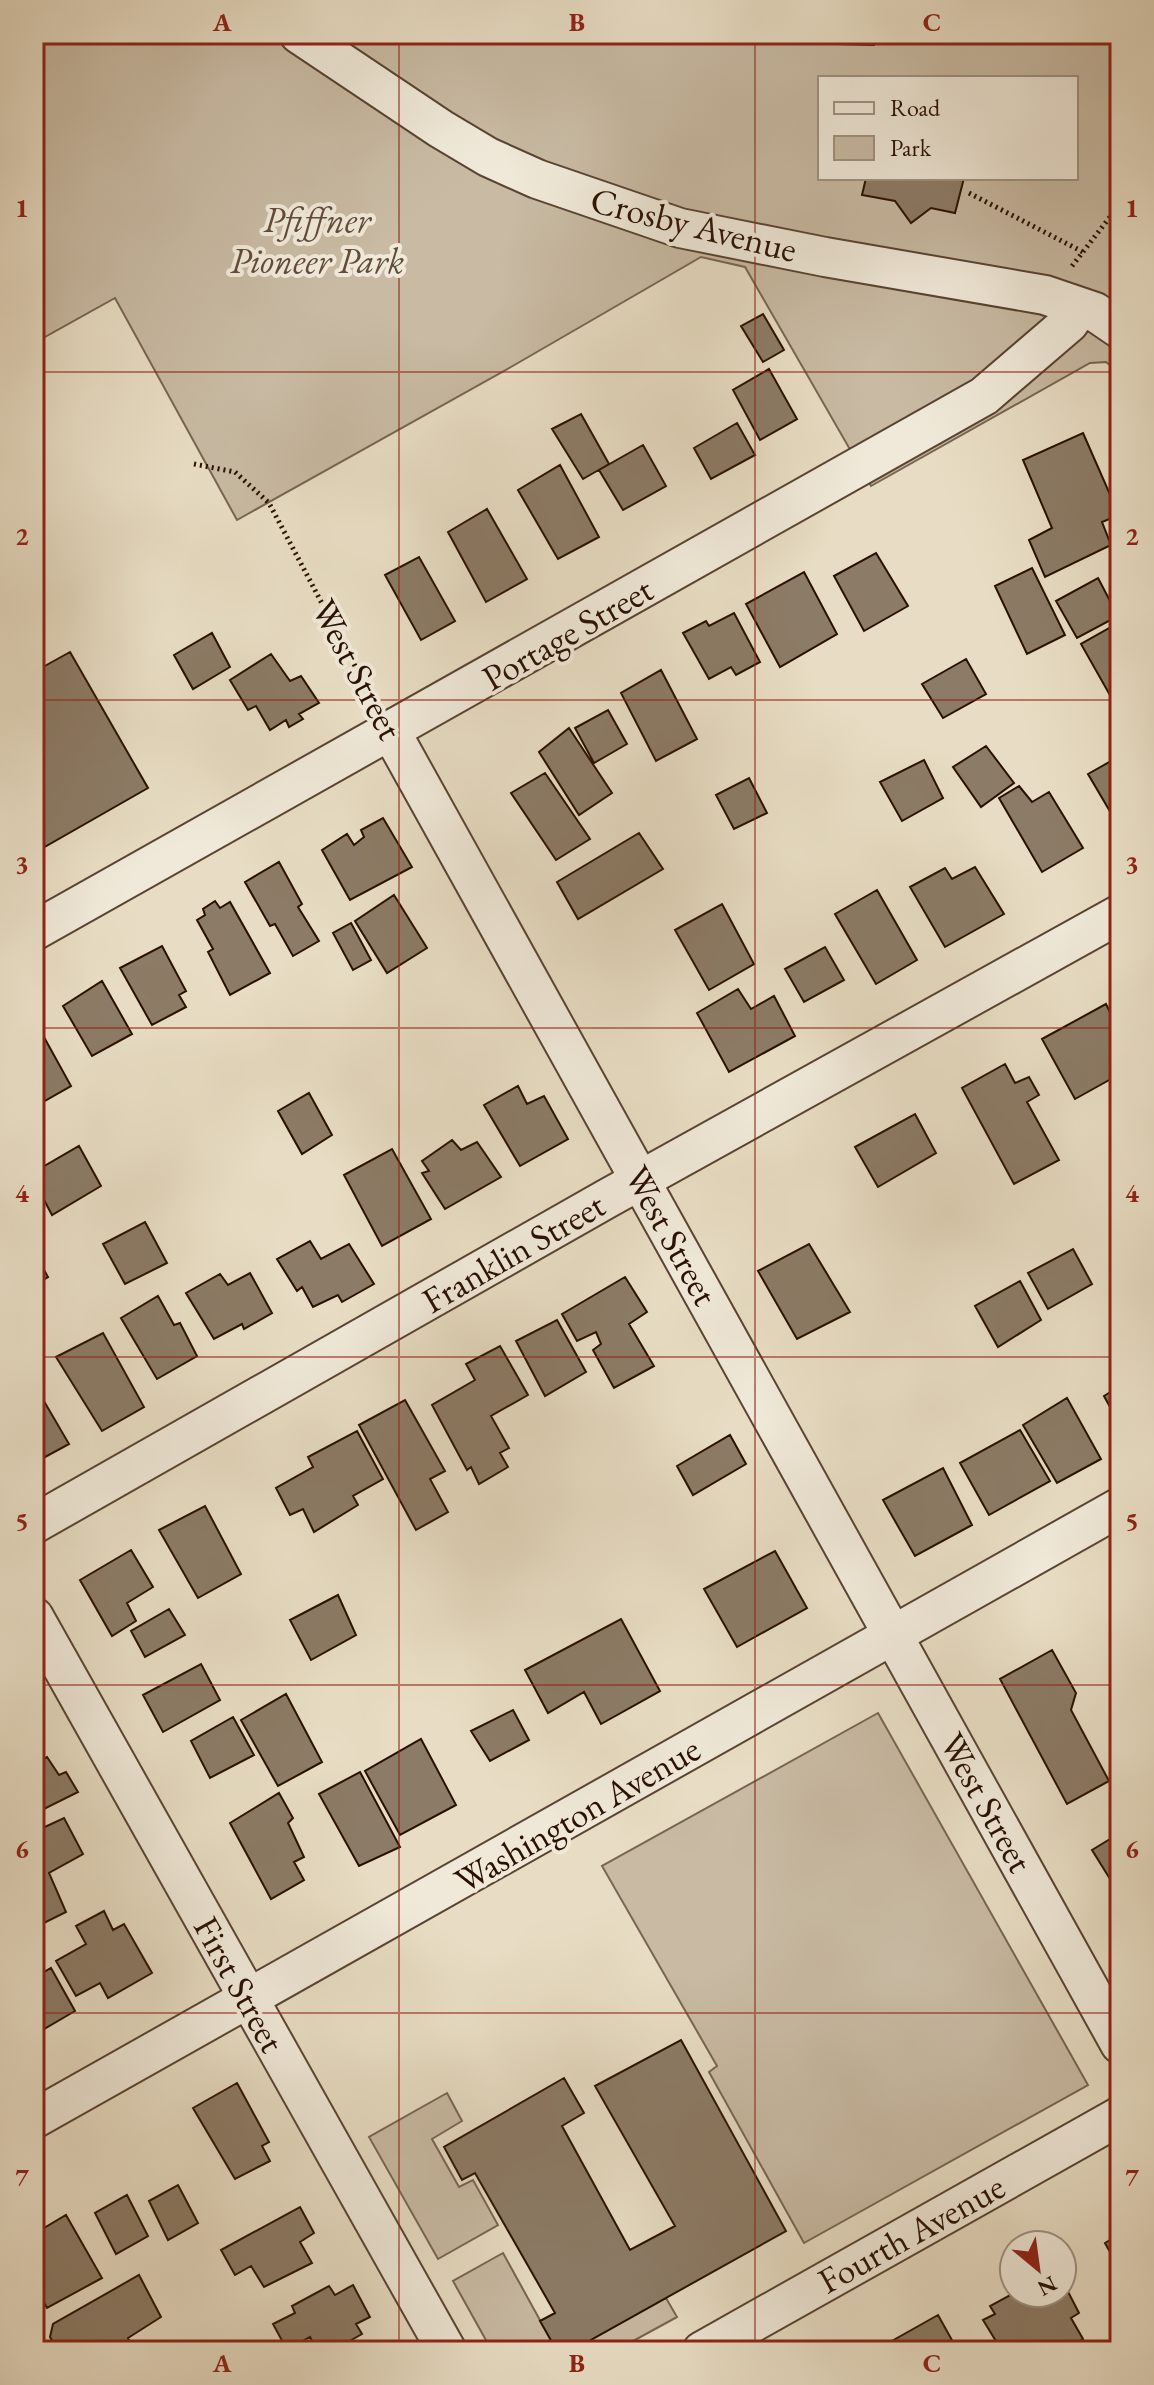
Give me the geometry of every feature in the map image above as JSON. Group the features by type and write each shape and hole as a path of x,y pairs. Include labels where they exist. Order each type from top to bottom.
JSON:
{"street":[{"name":"Crosby Avenue","path":"299,34 488,157 599,202 680,228 825,257 1045,295 1072,292 1120,329"},
{"name":"Portage Street","path":"34,931 984,396 1069,323 1072,292"},
{"name":"West Street","path":"391,732 1120,2044"},
{"name":"Franklin Street","path":"34,1524 641,1180 1120,914"},
{"name":"Washington Avenue","path":"34,2119 1120,1507"},
{"name":"First Street","path":"34,1617 447,2351"},
{"name":"Fourth Avenue","path":"702,2351 1120,2116"}],"path":[{"path":"969,193 1083,252"},
{"path":"1072,292 1083,252 1120,204"},
{"name":"West Street","path":"194,464 235,472 269,503 391,732"}],"green space":[{"name":"Pfiffner Pioneer Park","path":"34,34 1120,34 1120,373 1106,362 1090,363 871,486 745,267 701,257 237,520 115,298 34,343"},
{"path":"878,1713 1088,2085 804,2243 709,2072 717,2066 602,1866"},
{"path":"447,2093 462,2121 432,2139 459,2187 473,2180 498,2225 438,2259 369,2137"},
{"path":"503,2253 557,2351 492,2351 453,2281"},
{"path":"666,2298 677,2317 615,2351 571,2351"}],"building":[{"path":"830,34 878,34 874,45 837,44"},
{"path":"866,180 963,180 955,213 931,208 911,223 895,201 862,195"},
{"path":"763,314 784,350 763,362 741,326"},
{"path":"769,369 797,419 760,440 733,390"},
{"path":"581,414 609,464 583,479 552,429"},
{"path":"737,423 755,455 711,479 694,448"},
{"path":"1083,433 1119,515 1102,522 1111,545 1045,577 1029,540 1052,528 1023,460"},
{"path":"643,445 666,486 623,510 599,470"},
{"path":"560,465 599,537 558,559 518,490"},
{"path":"487,509 527,579 486,602 448,532"},
{"path":"876,553 908,606 864,631 834,576"},
{"path":"419,557 455,621 421,640 385,575"},
{"path":"1032,568 1065,635 1027,654 995,586"},
{"path":"804,572 837,634 780,667 746,604"},
{"path":"1098,578 1118,616 1077,638 1056,601"},
{"path":"734,613 760,662 736,675 731,667 709,679 683,633 706,621 709,626"},
{"path":"1120,622 1120,692 1111,697 1081,644"},
{"path":"212,633 230,667 193,689 174,655"},
{"path":"70,652 148,788 34,853 34,672"},
{"path":"271,654 290,681 301,676 319,703 299,714 303,719 289,727 286,720 270,730 256,706 248,710 230,680"},
{"path":"966,659 986,694 943,718 922,684"},
{"path":"661,670 697,739 656,761 621,693"},
{"path":"608,710 627,744 594,763 575,728"},
{"path":"569,728 612,793 579,815 539,752"},
{"path":"986,746 1014,783 981,807 953,767"},
{"path":"1120,756 1120,824 1118,825 1088,774"},
{"path":"924,760 943,798 902,821 880,782"},
{"path":"545,773 590,839 556,860 511,793"},
{"path":"749,778 767,813 734,829 716,795"},
{"path":"1019,786 1032,802 1049,792 1083,848 1042,872 999,798"},
{"path":"383,818 412,867 350,900 322,850 347,834 354,845 364,837 361,830"},
{"path":"639,833 663,869 578,919 557,882"},
{"path":"279,862 302,904 298,907 319,941 293,956 275,924 270,926 245,882"},
{"path":"975,867 1004,914 945,947 910,887 945,868 952,879"},
{"path":"877,890 917,960 876,984 835,914"},
{"path":"394,895 427,948 387,973 355,921"},
{"path":"215,901 220,908 230,902 270,973 230,995 208,952 213,949 197,920 205,915 203,909"},
{"path":"722,904 754,964 709,990 675,930"},
{"path":"351,923 371,960 353,970 333,933"},
{"path":"162,946 186,991 179,995 186,1007 152,1025 120,968"},
{"path":"825,947 844,980 804,1002 785,969"},
{"path":"102,981 132,1034 92,1056 63,1006"},
{"path":"738,989 751,1009 774,996 795,1036 729,1072 697,1013"},
{"path":"1106,1004 1120,1033 1120,1074 1075,1099 1042,1039"},
{"path":"34,1019 71,1086 34,1107"},
{"path":"1005,1064 1015,1083 1029,1077 1039,1095 1027,1102 1059,1160 1014,1184 962,1088"},
{"path":"518,1086 527,1104 544,1096 568,1139 520,1166 484,1105"},
{"path":"309,1093 332,1135 302,1154 278,1111"},
{"path":"915,1114 936,1153 878,1187 855,1147"},
{"path":"452,1140 461,1150 477,1142 501,1177 445,1209 422,1173 429,1171 422,1161"},
{"path":"79,1146 101,1186 52,1215 34,1181 34,1172"},
{"path":"392,1149 431,1219 382,1246 344,1175"},
{"path":"145,1222 167,1263 125,1284 103,1244"},
{"path":"310,1241 321,1259 349,1244 374,1284 342,1302 338,1295 313,1307 302,1287 297,1291 277,1259"},
{"path":"809,1244 850,1312 797,1339 758,1271"},
{"path":"1073,1249 1092,1284 1048,1309 1028,1273"},
{"path":"34,1252 48,1277 34,1285"},
{"path":"250,1273 272,1313 244,1329 242,1324 214,1339 186,1293 220,1274 228,1285"},
{"path":"625,1277 647,1312 629,1324 654,1366 614,1388 593,1350 601,1344 596,1332 577,1341 562,1314"},
{"path":"1020,1281 1041,1320 998,1347 975,1306"},
{"path":"158,1296 174,1325 180,1323 197,1356 157,1379 121,1318"},
{"path":"557,1320 586,1372 545,1396 516,1341"},
{"path":"103,1333 144,1407 102,1431 56,1357"},
{"path":"500,1346 528,1395 491,1416 509,1448 500,1453 508,1467 479,1484 471,1467 467,1470 432,1405 475,1380 466,1364"},
{"path":"34,1384 69,1444 34,1463"},
{"path":"1120,1386 1120,1425 1104,1396"},
{"path":"1067,1398 1101,1459 1057,1483 1023,1425"},
{"path":"405,1400 445,1471 430,1479 448,1512 416,1530 359,1425"},
{"path":"1020,1430 1050,1481 989,1515 960,1463"},
{"path":"357,1431 383,1479 353,1496 358,1505 314,1532 303,1509 290,1515 276,1488 313,1467 308,1457"},
{"path":"730,1435 746,1464 693,1495 677,1466"},
{"path":"943,1468 972,1525 915,1556 883,1500"},
{"path":"205,1506 241,1574 198,1598 159,1530"},
{"path":"131,1550 153,1587 127,1603 136,1621 112,1636 80,1580"},
{"path":"775,1551 807,1608 737,1647 704,1589"},
{"path":"338,1595 356,1635 311,1660 290,1620"},
{"path":"169,1609 185,1635 145,1657 131,1631"},
{"path":"621,1619 660,1691 601,1724 584,1692 548,1713 525,1670"},
{"path":"1052,1650 1076,1693 1071,1710 1109,1781 1067,1804 1000,1679"},
{"path":"201,1664 220,1700 163,1732 143,1695"},
{"path":"286,1694 322,1762 278,1786 241,1720"},
{"path":"513,1710 529,1740 490,1761 471,1731"},
{"path":"233,1717 254,1755 210,1778 191,1741"},
{"path":"421,1739 456,1805 400,1835 365,1771"},
{"path":"47,1757 59,1775 66,1772 78,1792 34,1814 34,1764"},
{"path":"360,1772 400,1847 359,1866 319,1794"},
{"path":"279,1793 293,1818 288,1823 304,1857 294,1862 304,1880 271,1899 230,1823"},
{"path":"64,1818 83,1854 49,1873 66,1912 34,1928 34,1832"},
{"path":"1120,1833 1120,1884 1115,1887 1092,1850"},
{"path":"104,1911 113,1930 124,1924 152,1973 108,1998 100,1983 76,1996 56,1961 86,1944 76,1926"},
{"path":"51,1968 75,2011 34,2035 34,1978"},
{"path":"681,2040 786,2231 571,2351 557,2351 540,2321 555,2313 475,2173 462,2180 444,2147 564,2078 584,2113 562,2126 630,2250 675,2226 595,2086"},
{"path":"237,2083 269,2142 262,2146 270,2161 235,2179 193,2108"},
{"path":"178,2185 198,2223 168,2240 149,2201"},
{"path":"127,2195 148,2236 116,2254 95,2213"},
{"path":"300,2207 314,2233 300,2242 312,2263 264,2287 251,2266 235,2275 221,2250"},
{"path":"66,2215 102,2278 47,2308 34,2284 34,2234"},
{"path":"1120,2234 1120,2270 1105,2243"},
{"path":"139,2275 161,2317 128,2338 133,2348 126,2351 58,2351 50,2337 53,2324"},
{"path":"353,2285 370,2317 356,2324 362,2334 332,2351 317,2351 310,2337 287,2350 273,2324 295,2313 292,2306 329,2286 335,2295"},
{"path":"998,2302 998,2309 1077,2309 1079,2313 1071,2318 1083,2339 1064,2351 1052,2351 1048,2345 1036,2351 1002,2351 983,2320 995,2314 990,2306"},
{"path":"938,2315 958,2351 896,2351 890,2342"}]}
